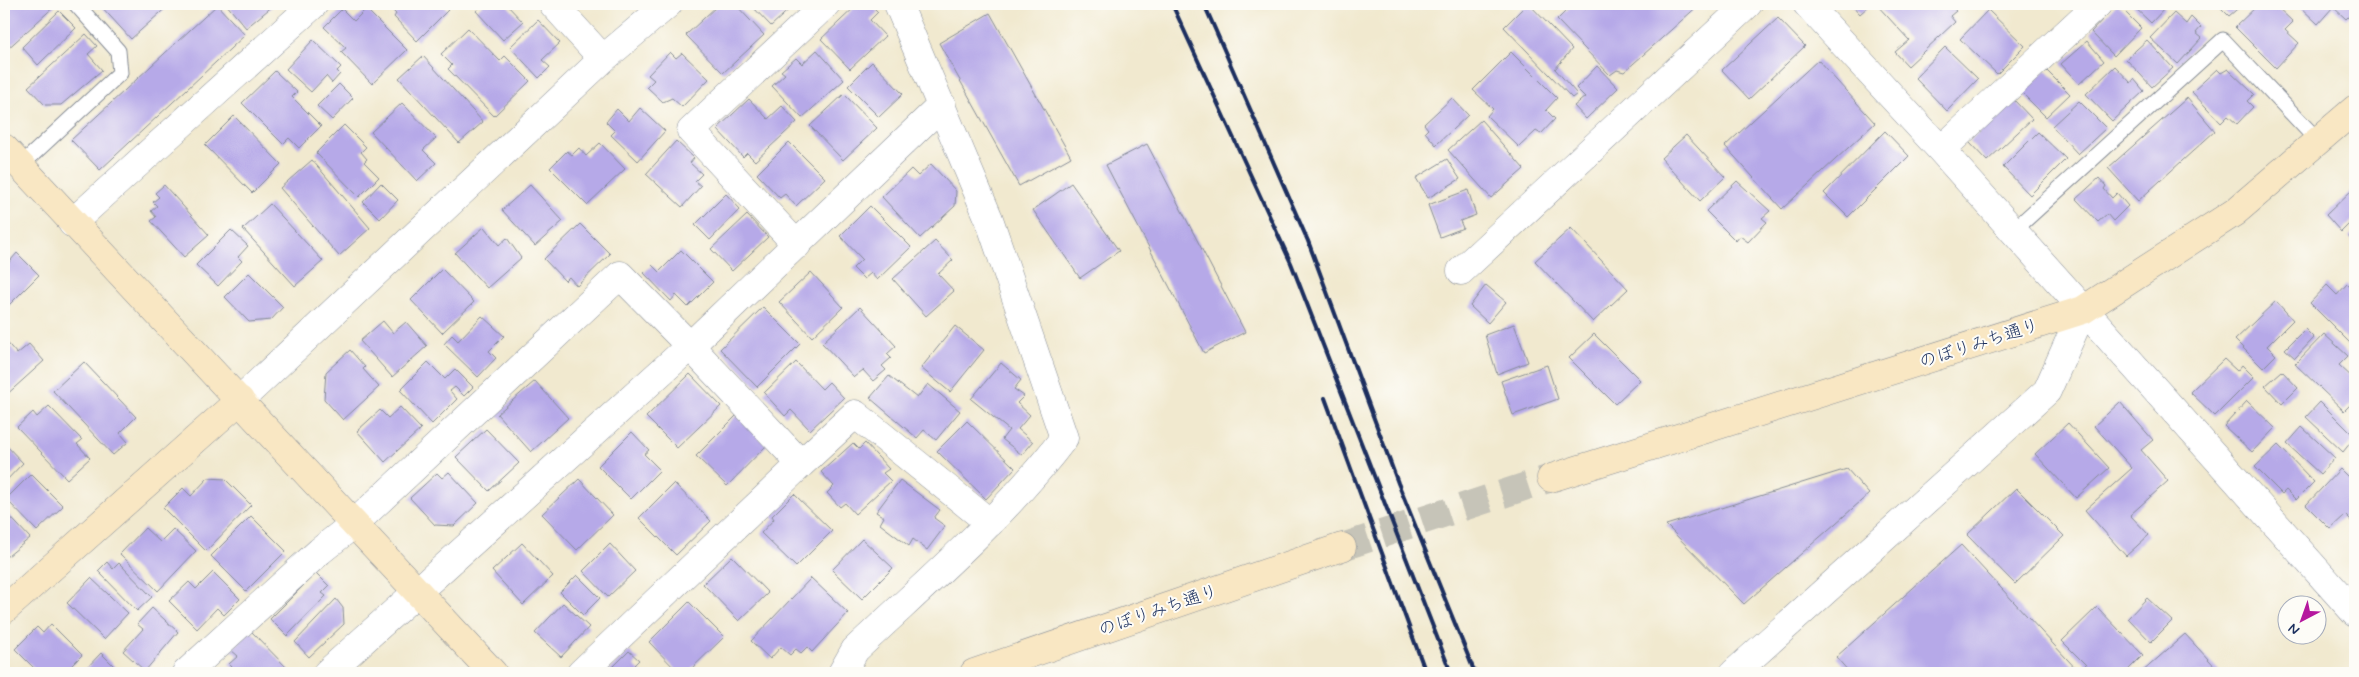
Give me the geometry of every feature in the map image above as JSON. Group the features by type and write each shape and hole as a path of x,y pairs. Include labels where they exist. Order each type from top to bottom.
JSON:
{"street":[{"path":"553,4 603,59"},
{"path":"6,603 240,400 603,59 668,4"},
{"path":"797,245 691,131 826,4"},
{"path":"842,673 855,650 990,523 1033,479 1064,438 988,218 898,4"},
{"path":"1461,271 1748,4"},
{"path":"1807,4 2014,231 2355,613"},
{"path":"1941,150 2098,4"},
{"path":"72,223 305,7"},
{"path":"327,673 690,346 942,106"},
{"name":"のぼりみち通り","path":"1551,478 2083,310 2235,212 2355,109"},
{"path":"12,157 355,523 416,591 482,670"},
{"path":"186,673 320,551 355,523 620,276 690,346 801,464"},
{"path":"1734,673 2047,391 2083,310"},
{"path":"581,673 855,414 990,523"},
{"name":"のぼりみち通り","path":"974,673 1342,547"}],"lane":[{"path":"12,157 120,73 118,51 76,4"},
{"path":"2014,231 2223,40 2318,141"}],"building":[{"path":"5,4 57,4 4,52"},
{"path":"99,4 170,4 131,39"},
{"path":"226,4 272,4 274,5 246,28"},
{"path":"386,4 442,4 448,10 417,41 394,17 396,14"},
{"path":"483,4 506,4 523,22 503,40 476,11"},
{"path":"719,4 735,4 764,35 723,73 686,35"},
{"path":"750,4 795,4 771,26"},
{"path":"858,4 870,4 878,12 870,20 885,36 850,69 821,39"},
{"path":"1527,4 1572,49 1555,69 1577,94 1572,98 1504,27"},
{"path":"1573,4 1700,4 1624,72 1617,70 1610,75 1557,20"},
{"path":"1851,4 1871,4 1860,14"},
{"path":"1876,4 1949,4 1956,11 1950,16 1955,22 1908,66 1895,52 1909,40"},
{"path":"2117,4 2141,28 2114,56 2091,32"},
{"path":"2131,4 2161,4 2165,8 2151,23"},
{"path":"2217,4 2243,4 2229,16"},
{"path":"2259,4 2274,4 2293,22 2285,30 2299,43 2276,68 2235,27"},
{"path":"2297,4 2355,4 2355,10 2346,19 2333,7 2318,24"},
{"path":"217,5 245,35 100,170 71,140"},
{"path":"342,9 354,21 366,9 407,50 372,84 341,52 346,48 324,27"},
{"path":"1988,10 2025,46 1997,74 1960,39"},
{"path":"59,11 76,28 38,65 22,47"},
{"path":"990,13 1071,157 1019,186 939,43"},
{"path":"2174,13 2186,24 2191,17 2201,27 2196,33 2202,38 2178,64 2150,38"},
{"path":"1778,18 1805,46 1749,99 1722,70"},
{"path":"538,20 560,43 542,60 550,67 539,78 510,47"},
{"path":"468,28 500,61 505,56 530,81 494,116 448,69 452,65 441,54"},
{"path":"86,34 97,46 88,54 102,70 61,105 45,105 28,87"},
{"path":"313,40 341,67 337,71 340,74 332,83 326,76 311,92 286,69"},
{"path":"2147,40 2173,68 2152,87 2126,59"},
{"path":"2087,41 2104,61 2079,84 2061,64"},
{"path":"1945,47 1978,79 1947,111 1915,78"},
{"path":"817,50 844,80 802,118 772,86 785,74 781,71 796,58 802,64"},
{"path":"670,52 676,58 682,53 709,79 682,107 672,98 663,102 647,87 654,80 648,75"},
{"path":"1511,52 1557,98 1546,110 1555,119 1541,134 1536,131 1519,147 1487,116 1493,109 1473,90"},
{"path":"423,56 483,122 459,143 399,78"},
{"path":"1818,60 1875,123 1782,209 1725,146"},
{"path":"872,62 903,94 879,117 848,86"},
{"path":"1597,66 1618,88 1586,119 1574,106 1585,97 1576,88"},
{"path":"2115,66 2131,83 2134,79 2144,91 2112,121 2086,94"},
{"path":"2217,69 2221,73 2228,69 2254,94 2247,101 2253,107 2237,124 2228,116 2221,123 2192,92"},
{"path":"2046,70 2070,94 2046,117 2022,93"},
{"path":"275,71 297,92 292,97 321,126 299,148 289,138 283,144 242,103"},
{"path":"339,84 353,98 332,120 317,106"},
{"path":"844,94 877,128 843,160 810,126"},
{"path":"1452,98 1468,115 1436,145 1425,132 1428,129 1424,124"},
{"path":"2187,98 2215,131 2138,201 2108,168"},
{"path":"749,99 768,119 782,106 797,122 755,161 747,153 743,157 717,129"},
{"path":"2014,100 2032,119 1987,161 1969,142"},
{"path":"2079,101 2106,128 2078,154 2052,126"},
{"path":"402,103 436,138 423,150 436,163 417,181 371,132"},
{"path":"640,108 665,131 638,161 611,135 615,131 606,122 617,109 629,121"},
{"path":"234,116 281,164 252,193 205,145"},
{"path":"1481,120 1524,169 1491,198 1448,150"},
{"path":"344,125 366,147 361,152 367,159 364,162 379,177 359,197 316,153"},
{"path":"1885,131 1909,156 1848,217 1824,193"},
{"path":"2038,132 2066,159 2030,195 2003,167"},
{"path":"1686,135 1725,177 1700,201 1661,158"},
{"path":"676,141 694,158 690,163 702,174 695,181 701,186 682,207 646,174"},
{"path":"789,142 825,178 796,206 785,194 780,198 757,174"},
{"path":"600,143 625,169 587,205 550,168 567,151 572,155 579,148 586,156"},
{"path":"1147,144 1245,332 1204,353 1106,165"},
{"path":"1447,159 1460,179 1428,198 1416,178"},
{"path":"312,160 370,228 339,256 280,188"},
{"path":"931,164 956,191 955,206 920,238 882,197 911,169 918,176"},
{"path":"2099,178 2106,186 2104,189 2112,198 2117,193 2128,206 2113,221 2107,214 2098,222 2076,199"},
{"path":"1737,181 1770,211 1762,218 1767,222 1748,242 1740,236 1736,241 1706,211"},
{"path":"381,183 398,200 380,219 363,202"},
{"path":"1071,183 1119,251 1080,278 1033,210"},
{"path":"164,185 209,235 184,257 151,221 156,217 151,211 157,206 153,202 159,197 155,193"},
{"path":"530,185 563,221 535,246 502,210"},
{"path":"2355,187 2355,218 2341,232 2326,215"},
{"path":"1468,190 1476,215 1460,221 1463,228 1440,237 1428,205"},
{"path":"726,194 740,209 710,240 695,225"},
{"path":"270,204 323,261 295,286 243,229"},
{"path":"870,206 911,247 877,280 871,273 864,279 853,268 862,259 840,236"},
{"path":"747,215 768,237 732,271 711,249"},
{"path":"580,224 610,254 577,286 569,277 565,281 544,259"},
{"path":"484,227 499,245 507,238 521,258 487,288 455,253"},
{"path":"1571,228 1628,289 1593,322 1535,261"},
{"path":"231,230 248,246 238,257 242,261 218,286 196,265"},
{"path":"2355,231 2355,243 2349,237"},
{"path":"935,241 953,260 938,274 954,291 926,316 893,279"},
{"path":"681,250 713,282 688,307 676,295 671,301 644,273 652,265 659,272"},
{"path":"17,253 39,275 4,310 4,268"},
{"path":"442,269 474,302 442,333 411,300"},
{"path":"811,272 843,307 812,337 779,302"},
{"path":"249,273 283,307 271,320 249,322 225,297"},
{"path":"2347,284 2355,292 2355,348 2310,303 2327,285 2337,295"},
{"path":"1486,285 1506,302 1488,323 1470,306"},
{"path":"2276,301 2293,320 2267,346 2276,355 2263,368 2235,340"},
{"path":"763,307 800,344 757,387 720,349"},
{"path":"860,307 896,346 887,354 891,358 882,366 886,370 873,381 863,370 854,377 822,343"},
{"path":"482,316 504,336 489,351 496,358 478,377 444,344 452,335 458,341"},
{"path":"383,321 393,333 406,322 427,346 392,377 360,341"},
{"path":"1514,324 1528,362 1497,374 1485,335"},
{"path":"955,326 984,350 950,392 921,368"},
{"path":"2305,329 2314,338 2295,358 2285,349"},
{"path":"1594,334 1640,380 1615,404 1569,358"},
{"path":"2324,334 2348,356 2339,365 2355,380 2355,406 2352,403 2344,411 2295,364"},
{"path":"4,339 17,354 29,344 44,361 4,397"},
{"path":"350,350 379,387 343,420 324,399 326,372"},
{"path":"2224,359 2237,371 2242,365 2254,377 2215,416 2190,392"},
{"path":"84,362 136,417 120,433 128,442 113,455 53,391"},
{"path":"428,362 445,379 455,369 473,387 464,396 455,387 450,391 457,399 432,424 400,390"},
{"path":"796,362 822,389 829,382 844,398 810,430 791,410 785,416 764,393"},
{"path":"1001,363 1021,380 1014,389 1024,396 1017,403 1030,415 1018,429 1033,442 1022,455 1002,439 1009,430 971,399"},
{"path":"1547,365 1558,399 1513,415 1501,381"},
{"path":"2282,371 2298,388 2282,404 2265,386"},
{"path":"690,374 721,406 677,448 646,417"},
{"path":"889,376 917,398 928,384 960,411 936,440 924,430 917,438 870,398"},
{"path":"535,381 568,418 531,452 497,414"},
{"path":"2247,401 2275,428 2252,452 2224,426"},
{"path":"2120,402 2153,440 2141,450 2168,481 2130,515 2149,535 2126,556 2085,510 2132,468 2094,426"},
{"path":"2320,402 2355,437 2343,452 2306,417"},
{"path":"49,406 82,440 77,444 90,458 67,479 17,427 33,412 37,417"},
{"path":"400,407 421,429 385,462 357,431 380,410 388,418"},
{"path":"737,415 767,445 727,486 696,456"},
{"path":"967,421 1015,468 986,499 937,451"},
{"path":"2068,423 2109,468 2076,498 2035,454"},
{"path":"2302,427 2335,458 2320,474 2287,444"},
{"path":"486,429 519,463 489,491 456,457"},
{"path":"632,432 649,450 644,454 660,470 631,499 598,466"},
{"path":"4,443 23,463 4,483"},
{"path":"853,443 859,449 865,443 889,469 883,473 891,481 855,514 845,503 840,507 827,493 834,486 821,472"},
{"path":"2278,445 2314,482 2296,500 2286,490 2282,494 2255,467"},
{"path":"1847,469 1869,494 1744,604 1666,525"},
{"path":"2340,469 2355,484 2355,525 2345,515 2330,529 2306,505"},
{"path":"449,472 478,503 454,526 435,525 410,498 437,473 442,478"},
{"path":"31,474 63,506 37,531 6,499"},
{"path":"208,478 225,479 251,505 206,551 163,508 183,488 191,496"},
{"path":"579,479 613,515 577,550 542,514"},
{"path":"900,480 940,510 934,518 945,526 927,550 913,539 909,546 880,524 884,517 876,512"},
{"path":"674,483 711,521 676,555 639,518"},
{"path":"2016,488 2064,536 2015,584 1967,535"},
{"path":"794,494 832,531 796,567 761,533 774,519 772,516"},
{"path":"4,510 30,538 8,556 4,555"},
{"path":"251,516 286,551 246,591 211,556"},
{"path":"145,528 160,542 173,529 196,551 158,591 120,554"},
{"path":"862,539 893,568 862,599 832,570"},
{"path":"522,543 553,576 523,605 492,571"},
{"path":"610,544 635,571 608,597 583,571"},
{"path":"1961,545 2080,673 1850,673 1836,657"},
{"path":"732,556 768,593 739,621 703,584"},
{"path":"107,562 113,569 119,563 152,597 137,611 98,571"},
{"path":"213,572 240,599 224,615 217,608 197,629 169,601 189,582 196,589"},
{"path":"316,573 329,586 322,593 326,596 287,636 270,619"},
{"path":"577,575 600,598 583,615 560,592"},
{"path":"91,578 128,613 104,639 67,603"},
{"path":"811,578 848,613 812,652 807,647 801,653 796,649 790,655 781,647 770,659 751,641"},
{"path":"2147,598 2172,621 2151,642 2128,618"},
{"path":"336,599 343,608 344,624 309,657 295,642"},
{"path":"689,602 724,637 687,673 679,673 649,642"},
{"path":"563,603 589,627 561,657 535,633"},
{"path":"2097,607 2143,655 2125,673 2094,673 2062,641"},
{"path":"152,608 178,632 145,671 123,651 143,629 137,624"},
{"path":"51,624 82,655 64,673 39,673 15,649 37,627 43,633"},
{"path":"251,631 290,671 288,673 238,673 229,664 238,656 231,650"},
{"path":"2185,634 2221,673 2141,673"},
{"path":"629,651 639,660 634,665 642,673 607,673"},
{"path":"101,653 115,667 109,673 82,673"}],"tunnel":[{"path":"1342,547 1551,478"}],"railway":[{"path":"1172,4 1291,263 1451,673"},
{"path":"1204,4 1308,241 1398,483 1475,673"},
{"path":"1325,398 1426,673"}]}
